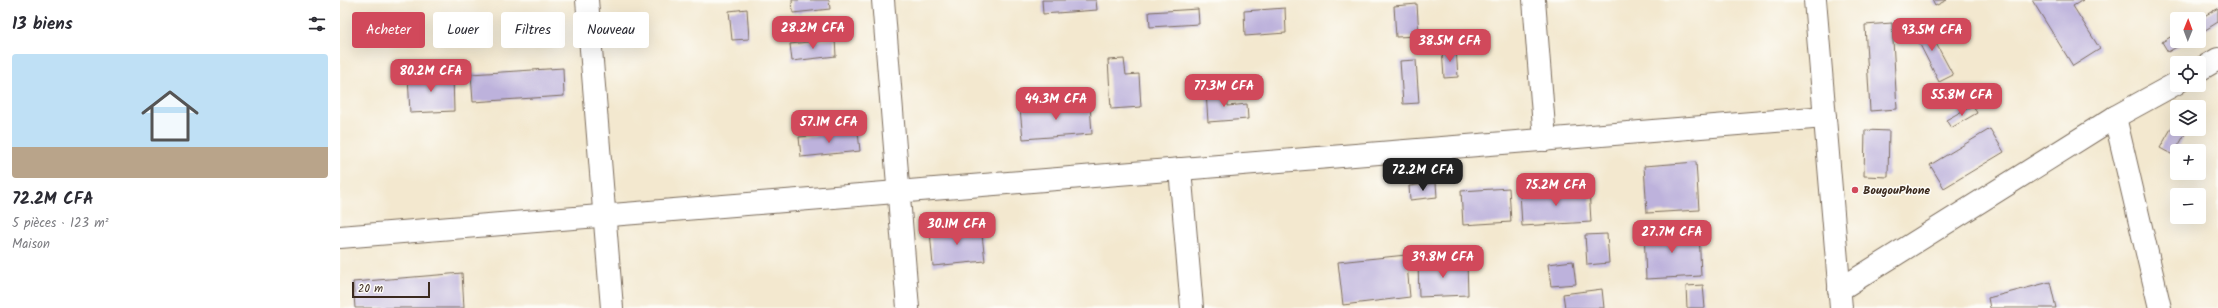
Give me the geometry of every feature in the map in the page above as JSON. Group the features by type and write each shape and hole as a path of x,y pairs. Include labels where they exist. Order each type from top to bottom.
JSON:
{"street":[{"path":"587,0 612,308"},
{"path":"883,0 908,308"},
{"path":"1534,0 1546,140"},
{"path":"1815,0 1840,299 2115,117 2170,86"},
{"path":"2206,66 2218,59"},
{"path":"340,237 1825,117"},
{"path":"2115,117 2160,308"},
{"path":"1180,169 1192,308"}],"building":[{"path":"792,0 829,0 830,9 793,13"},
{"path":"1042,0 1096,0 1097,10 1043,14"},
{"path":"1932,0 1947,0 1935,6"},
{"path":"2032,0 2083,0 2073,6 2100,49 2073,66"},
{"path":"1417,4 1419,36 1396,37 1394,6"},
{"path":"1285,8 1286,33 1245,36 1244,11"},
{"path":"2218,8 2218,22 2206,30 2206,15"},
{"path":"747,9 749,39 732,40 729,11"},
{"path":"1198,9 1199,24 1150,27 1149,12"},
{"path":"1924,21 1953,75 1939,82 1911,27"},
{"path":"1892,23 1897,109 1870,111 1865,25"},
{"path":"2170,37 2170,48 2175,48 2168,52 2162,42"},
{"path":"835,39 836,56 792,61 790,44"},
{"path":"1456,48 1458,77 1444,78 1442,49"},
{"path":"1124,59 1126,75 1139,74 1141,107 1111,109 1108,60"},
{"path":"1416,60 1419,103 1403,104 1400,61"},
{"path":"563,68 564,96 473,102 471,74"},
{"path":"453,74 454,111 410,113 408,76"},
{"path":"1227,91 1228,106 1247,104 1248,119 1208,122 1206,92"},
{"path":"1090,104 1092,134 1023,139 1020,109"},
{"path":"1973,105 1977,113 1951,128 1946,120"},
{"path":"1990,129 2004,152 1944,188 1930,165"},
{"path":"1865,130 1889,131 1888,177 1864,176"},
{"path":"2170,130 2170,136 2184,136 2179,144 2170,144 2170,153 2160,148"},
{"path":"858,132 860,151 801,157 799,137"},
{"path":"1696,162 1699,210 1647,213 1644,166"},
{"path":"1436,183 1437,197 1410,200 1409,186"},
{"path":"1509,188 1511,222 1463,225 1461,191"},
{"path":"1589,188 1591,222 1522,226 1520,192"},
{"path":"981,226 985,261 933,266 930,231"},
{"path":"1699,229 1701,276 1646,279 1644,231"},
{"path":"1607,234 1609,263 1587,265 1585,235"},
{"path":"1406,255 1410,297 1343,305 1338,262"},
{"path":"1467,261 1468,295 1419,297 1418,262"},
{"path":"1573,261 1576,284 1551,286 1548,264"},
{"path":"462,273 464,308 355,308 353,282"},
{"path":"2050,282 2056,308 1990,308 1988,298"},
{"path":"1703,285 1705,308 1687,308 1686,286"},
{"path":"1602,289 1604,308 1565,308 1563,294"}],"place":[{"name":"BougouPhone","path":"1855,190"}]}
